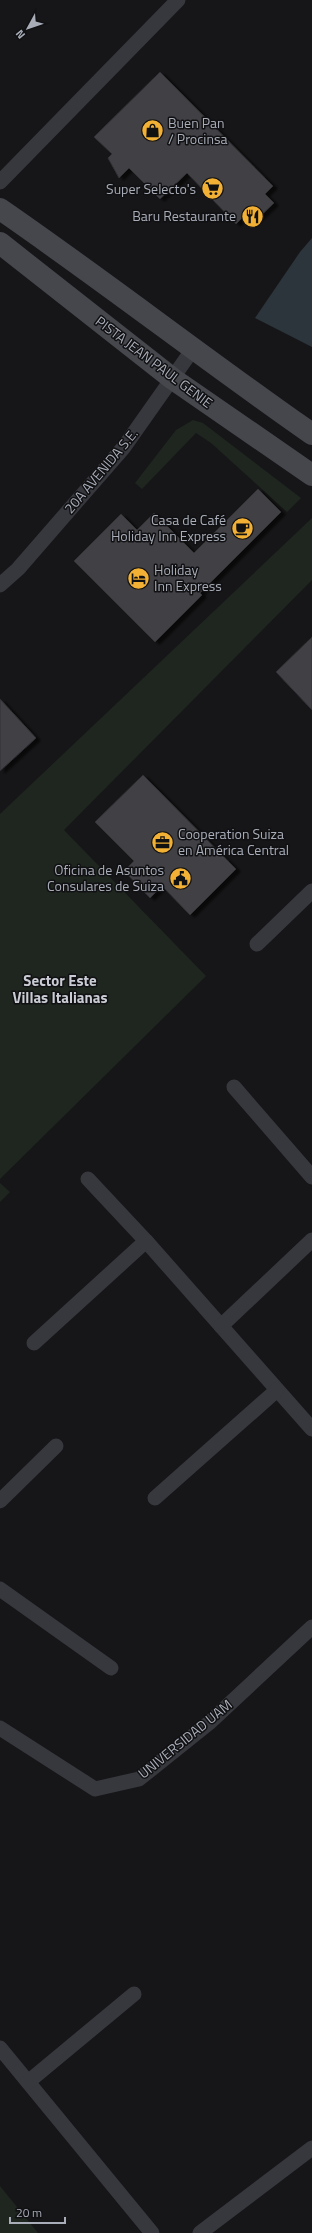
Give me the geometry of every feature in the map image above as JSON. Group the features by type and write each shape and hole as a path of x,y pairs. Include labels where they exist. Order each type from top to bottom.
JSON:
{"main road":[{"path":"0,209 65,254 193,349 312,434"},
{"name":"PISTA JEAN PAUL GENIE","path":"0,243 173,379 312,475"}],"street":[{"path":"0,182 178,0"},
{"name":"20A AVENIDA S.E.","path":"0,585 18,569 124,447 193,349"},
{"path":"257,944 312,891"},
{"path":"234,1087 312,1177"},
{"path":"88,1178 146,1241 312,1429"},
{"path":"221,1326 312,1240"},
{"path":"34,1343 146,1241"},
{"path":"155,1498 277,1390"},
{"path":"0,1501 56,1446"},
{"path":"0,1589 111,1668"},
{"name":"UNIVERSIDAD UAM","path":"0,1728 95,1789 139,1778 209,1723 312,1627"},
{"path":"28,2082 134,1994"},
{"path":"0,2048 152,2233"},
{"path":"200,2233 312,2148"}],"shaded area":[{"path":"312,238 312,347 255,318 300,252"},
{"path":"193,420 203,423 301,498 287,512 211,443 196,433 142,489 135,483 176,430"},
{"path":"312,518 312,580 64,830 206,976 0,1179 0,814"},
{"path":"0,1183 10,1192 0,1202"},
{"path":"0,2186 38,2233 0,2233"}],"building":[{"path":"160,72 273,186 265,194 274,203 252,224 244,216 236,224 187,173 160,199 129,168 119,178 108,158 112,154 94,137"},
{"name":"Holiday Inn Express","path":"258,489 281,512 200,593 202,595 155,642 74,561 121,514 137,530 154,513 194,553"},
{"path":"312,637 312,710 276,672"},
{"path":"0,699 36,738 0,771"},
{"name":"Cooperation Suiza en América Central","path":"143,775 236,869 190,915 162,886 150,898 124,871 134,861 95,822"}],"place":[{"name":"Buen Pan / Procinsa","path":"152,131"},
{"name":"Super Selecto's","path":"212,189"},
{"name":"Baru Restaurante","path":"252,216"},
{"name":"Casa de Café Holiday Inn Express","path":"242,528"},
{"name":"Holiday Inn Express","path":"138,578"},
{"name":"Cooperation Suiza en América Central","path":"162,842"},
{"name":"Oficina de Asuntos Consulares de Suiza","path":"180,878"}],"district":[{"name":"Sector Este Villas Italianas","path":"60,990"}]}
